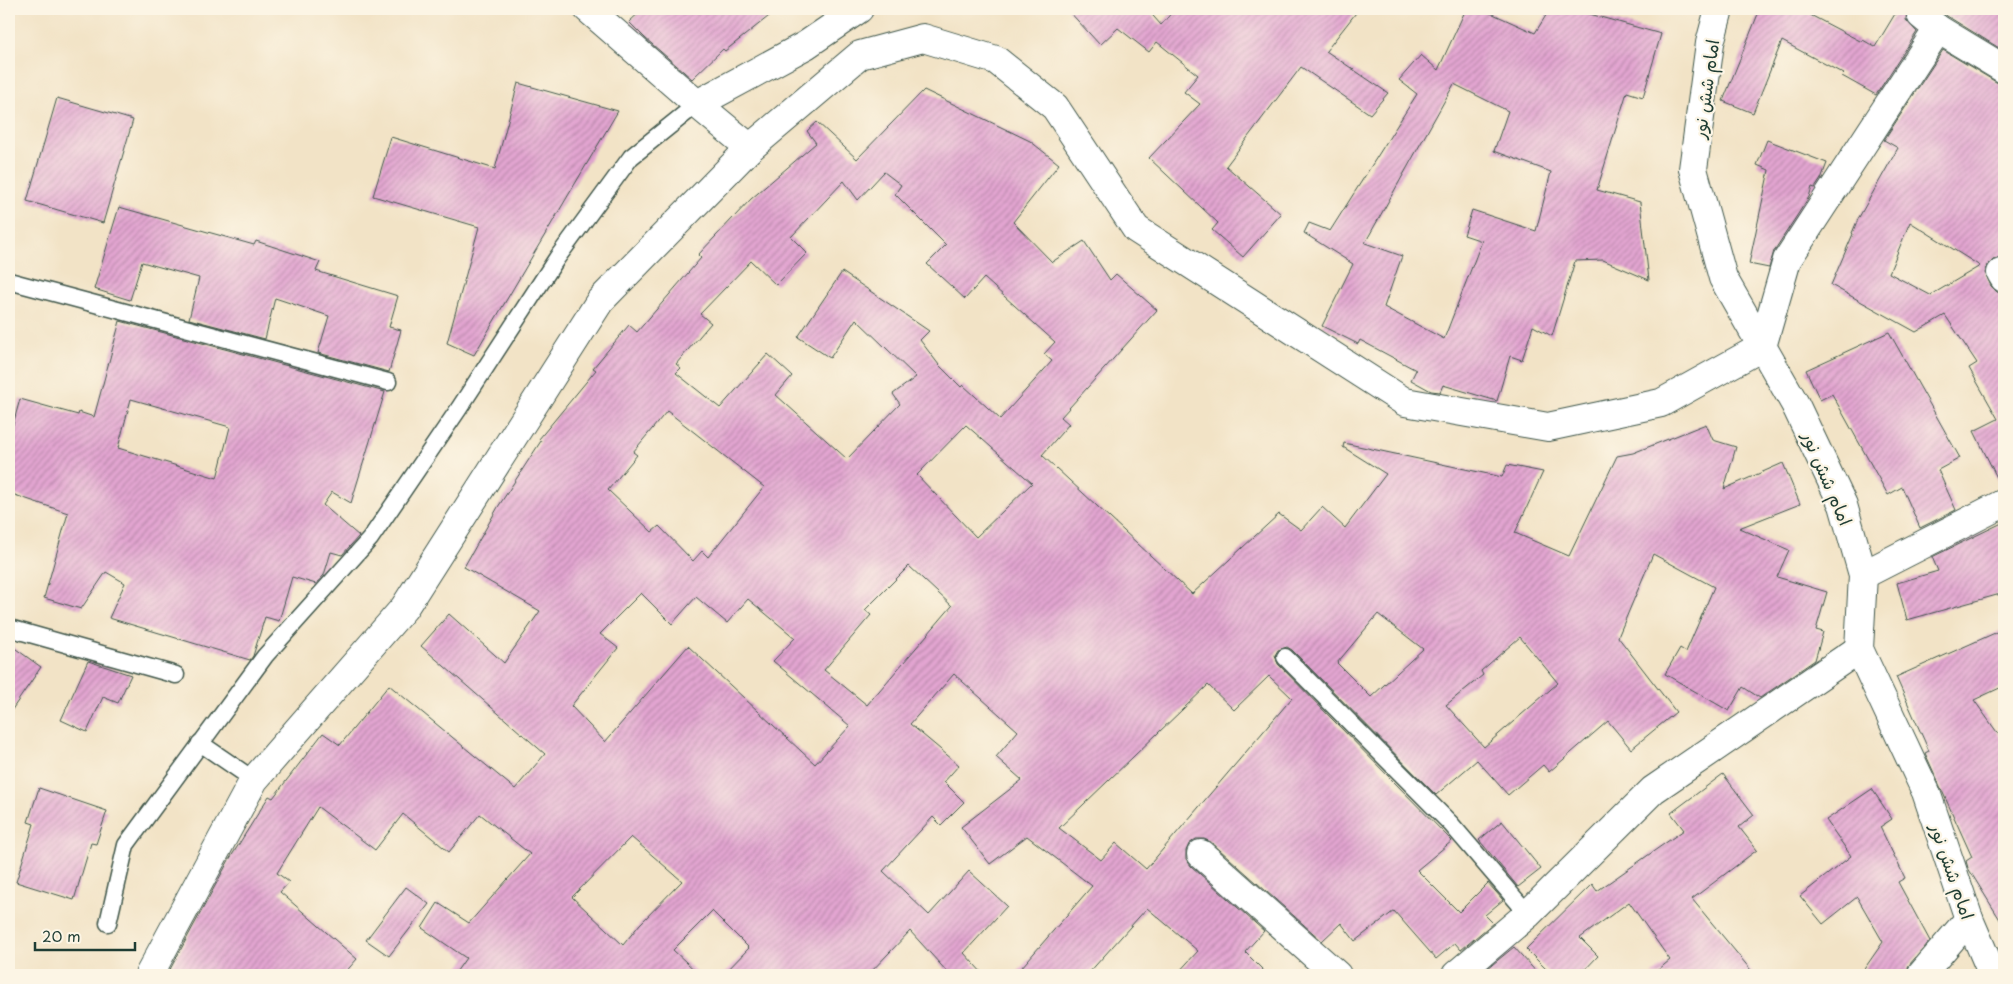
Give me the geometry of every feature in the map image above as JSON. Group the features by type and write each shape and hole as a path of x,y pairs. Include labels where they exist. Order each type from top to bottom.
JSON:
{"street":[{"path":"588,9 750,148"},
{"path":"697,104 806,45 859,9"},
{"name":"امام شش نور","path":"1719,9 1710,43 1693,169 1722,278 1795,404 1843,505 1863,575 1859,649 1926,792 1968,919 1993,975"},
{"path":"149,975 254,780 404,608 600,301 750,148 860,54 923,38 996,60 1055,107 1136,229 1405,402 1548,427 1661,403 1762,347 1787,260 1930,19 2004,69"},
{"path":"1863,575 2004,503"},
{"path":"1456,975 1528,914 1653,790 1859,649"},
{"path":"1201,854 1337,975"},
{"path":"1921,975 1968,919"}],"lane":[{"path":"108,923 126,845 265,656 370,539 458,410 557,258 631,157 697,104"},
{"path":"9,281 388,382"},
{"path":"9,628 176,675"},
{"path":"1285,657 1452,824 1528,914"},
{"path":"200,743 254,780"}],"building":[{"path":"643,9 778,9 725,51 723,49 692,79 629,22"},
{"path":"1067,9 1147,9 1161,25 1175,9 1359,9 1326,51 1388,93 1370,114 1301,67 1226,166 1281,214 1243,257 1212,230 1218,223 1149,158 1200,104 1184,92 1198,75 1157,42 1149,52 1118,28 1100,45"},
{"path":"1466,9 1482,9 1535,33 1550,9 1572,9 1661,34 1643,97 1627,92 1597,190 1640,202 1649,280 1603,260 1575,261 1552,336 1533,326 1522,360 1510,356 1497,401 1443,385 1440,392 1431,391 1411,380 1416,370 1360,340 1358,344 1322,326 1353,264 1304,233 1309,223 1330,231 1417,94 1399,80 1421,55 1438,70","holes":["1454,84 1508,111 1494,151 1551,172 1536,231 1472,210 1464,235 1482,241 1444,339 1384,307 1402,256 1365,243"]},
{"path":"1760,9 1799,9 1875,47 1898,9 1907,9 1906,20 1917,32 1876,95 1842,76 1844,74 1782,41 1753,113 1723,101"},
{"path":"1938,9 2004,9 2004,51 1947,16"},
{"path":"1943,50 2004,85 2004,255 1993,260 1988,265 1985,273 1991,286 1997,292 2004,294 2004,487 2002,488 1974,431 1998,419 1969,368 1977,363 1945,315 1916,332 1831,285 1858,219 1898,148 1884,140","holes":["1910,222 1980,266 1932,296 1889,273"]},
{"path":"518,83 618,111 474,355 447,343 479,227 373,196 391,137 495,169"},
{"path":"924,90 1030,141 1059,164 1013,222 1052,262 1084,241 1110,280 1116,274 1157,310 1061,417 1069,424 1042,455 1192,594 1279,514 1301,530 1322,507 1345,528 1386,474 1343,447 1344,443 1502,477 1507,465 1543,472 1515,533 1569,556 1617,456 1633,453 1706,424 1713,440 1736,447 1724,489 1783,463 1800,504 1739,528 1789,550 1777,577 1827,592 1816,630 1823,632 1815,660 1760,698 1743,687 1729,711 1665,674 1680,648 1686,652 1714,587 1653,554 1618,637 1676,712 1631,749 1608,721 1549,772 1543,765 1508,795 1477,760 1436,795 1292,650 1287,647 1278,650 1275,655 1278,664 1452,841 1417,870 1459,912 1488,883 1503,900 1485,915 1493,923 1461,950 1455,943 1436,959 1394,911 1355,941 1341,923 1322,941 1211,842 1204,839 1196,839 1189,844 1186,851 1186,859 1191,866 1264,931 1245,952 1268,975 1176,975 1198,951 1147,908 1087,975 1015,975 1092,886 1027,836 990,864 961,827 1022,780 996,757 1018,731 954,674 910,724 959,765 944,782 964,802 941,825 933,817 883,871 929,915 969,871 1007,906 964,953 984,975 950,975 910,931 868,975 723,975 749,948 712,911 673,950 700,975 454,975 466,958 422,928 438,903 469,923 530,854 480,814 449,852 403,814 375,850 318,807 277,873 289,882 280,892 357,959 343,975 167,975 229,860 269,796 273,798 323,733 340,745 389,685 515,789 545,754 421,646 449,614 504,663 540,611 464,567 498,507 541,441 539,439 596,370 593,368 629,325 637,332 701,258 698,255 751,199 816,143 807,131 817,122 857,159","holes":["884,172 901,185 895,194 946,245 927,264 965,299 984,278 1055,342 1044,354 1052,361 1000,419 963,385 961,387 939,365 920,340 929,331 842,272 798,337 830,358 856,319 916,377 893,394 900,404 847,459 776,395 792,376 768,354 720,408 676,373 681,368 676,364 711,323 700,314 751,261 776,285 807,253 791,237 844,181 858,200","667,411 764,487 708,557 702,551 693,561 659,526 652,532 608,490 637,455 633,452","966,425 1032,483 976,537 917,475","909,566 952,606 867,705 824,670 871,615 865,610","641,593 672,624 696,597 727,623 748,599 795,638 773,661 850,726 815,764 688,646 605,742 571,706 618,648 600,634","1378,614 1423,649 1371,697 1337,663","1520,637 1558,683 1484,747 1446,705 1483,675 1481,671","1269,676 1292,698 1146,869 1116,843 1101,860 1059,828 1208,685 1234,710","631,837 682,881 640,924 623,945 572,897"]},
{"path":"57,98 133,120 103,223 27,201"},
{"path":"1767,140 1827,163 1821,179 1815,188 1812,187 1809,197 1774,251 1769,268 1749,264 1769,170 1757,165"},
{"path":"119,207 254,245 256,241 320,262 316,271 398,296 389,327 401,330 389,372 318,353 329,316 275,298 265,339 189,319 199,278 142,262 130,300 94,289"},
{"path":"120,321 385,392 351,503 332,492 323,505 359,536 342,555 331,552 324,575 316,584 292,577 279,621 265,617 253,656 250,660 109,618 125,583 106,572 81,609 44,598 68,513 9,493 9,439 20,399 78,415 79,412 94,417","holes":["131,399 230,427 217,478 118,448"]},
{"path":"1889,332 1960,458 1938,470 1956,510 1920,528 1902,487 1888,495 1832,394 1820,400 1806,370"},
{"path":"2004,522 2004,593 1907,620 1897,583 1938,571 1932,557"},
{"path":"2004,629 2004,686 1974,700 2004,742 2004,926 1968,868 1966,861 1972,857 1925,753 1929,751 1896,677"},
{"path":"9,644 41,667 9,714"},
{"path":"88,661 131,675 118,703 103,697 87,732 61,720"},
{"path":"1723,774 1754,815 1739,827 1757,850 1692,899 1755,975 1652,975 1670,960 1629,902 1580,938 1598,956 1580,975 1552,975 1526,949 1592,884 1597,891 1684,830 1671,813"},
{"path":"39,788 107,811 96,844 91,843 74,900 16,882 34,824 28,822"},
{"path":"1872,789 1892,819 1880,827 1905,878 1898,882 1930,941 1909,965 1906,975 1860,975 1883,942 1857,897 1823,924 1800,896 1851,856 1826,820"},
{"path":"1502,821 1541,869 1518,887 1479,840"},
{"path":"406,887 429,904 389,956 366,940"},
{"path":"1514,947 1539,975 1484,975 1482,973"}]}
